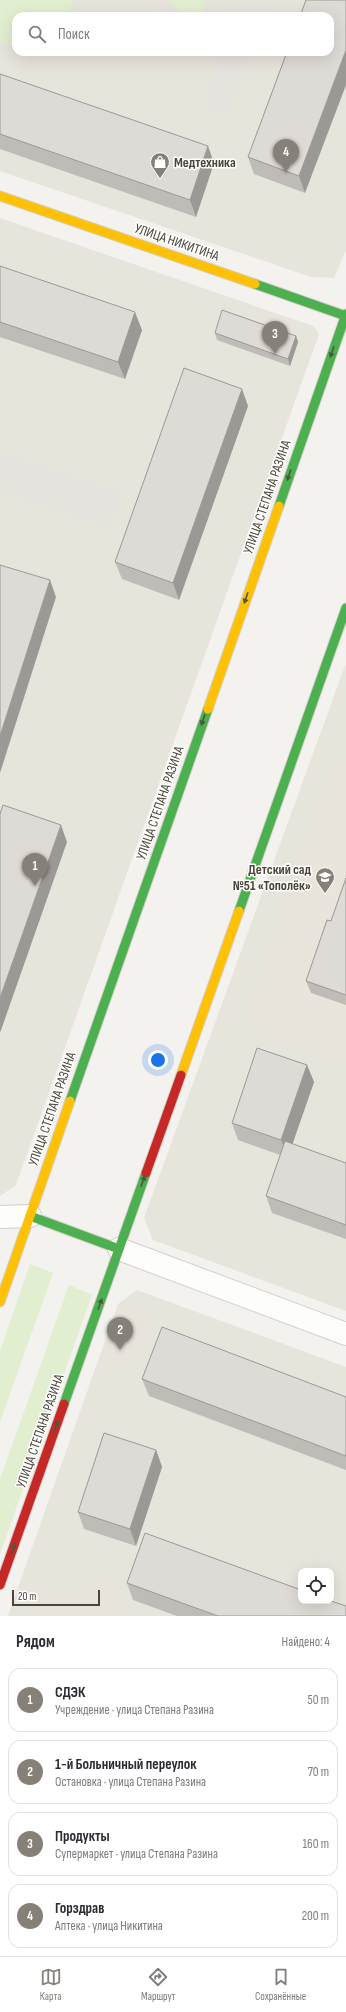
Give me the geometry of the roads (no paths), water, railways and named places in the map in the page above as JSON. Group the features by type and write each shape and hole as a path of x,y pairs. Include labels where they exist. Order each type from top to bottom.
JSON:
{"main road":[{"name":"УЛИЦА НИКИТИНА","path":"0,196 346,315"},
{"name":"УЛИЦА СТЕПАНА РАЗИНА","path":"0,1302 346,315"},
{"name":"УЛИЦА СТЕПАНА РАЗИНА","path":"0,1585 346,608"},
{"path":"30,1216 119,1249"}],"street":[{"path":"0,1217 30,1216"},
{"path":"119,1249 346,1334"}],"place":[{"name":"Горздрав","path":"286,172"},
{"name":"Медтехника","path":"160,179"},
{"name":"Продукты","path":"275,354"},
{"name":"СДЭК","path":"35,886"},
{"name":"Детский сад №51 «Тополёк»","path":"325,894"},
{"name":"1-й Больничный переулок","path":"120,1350"}]}
